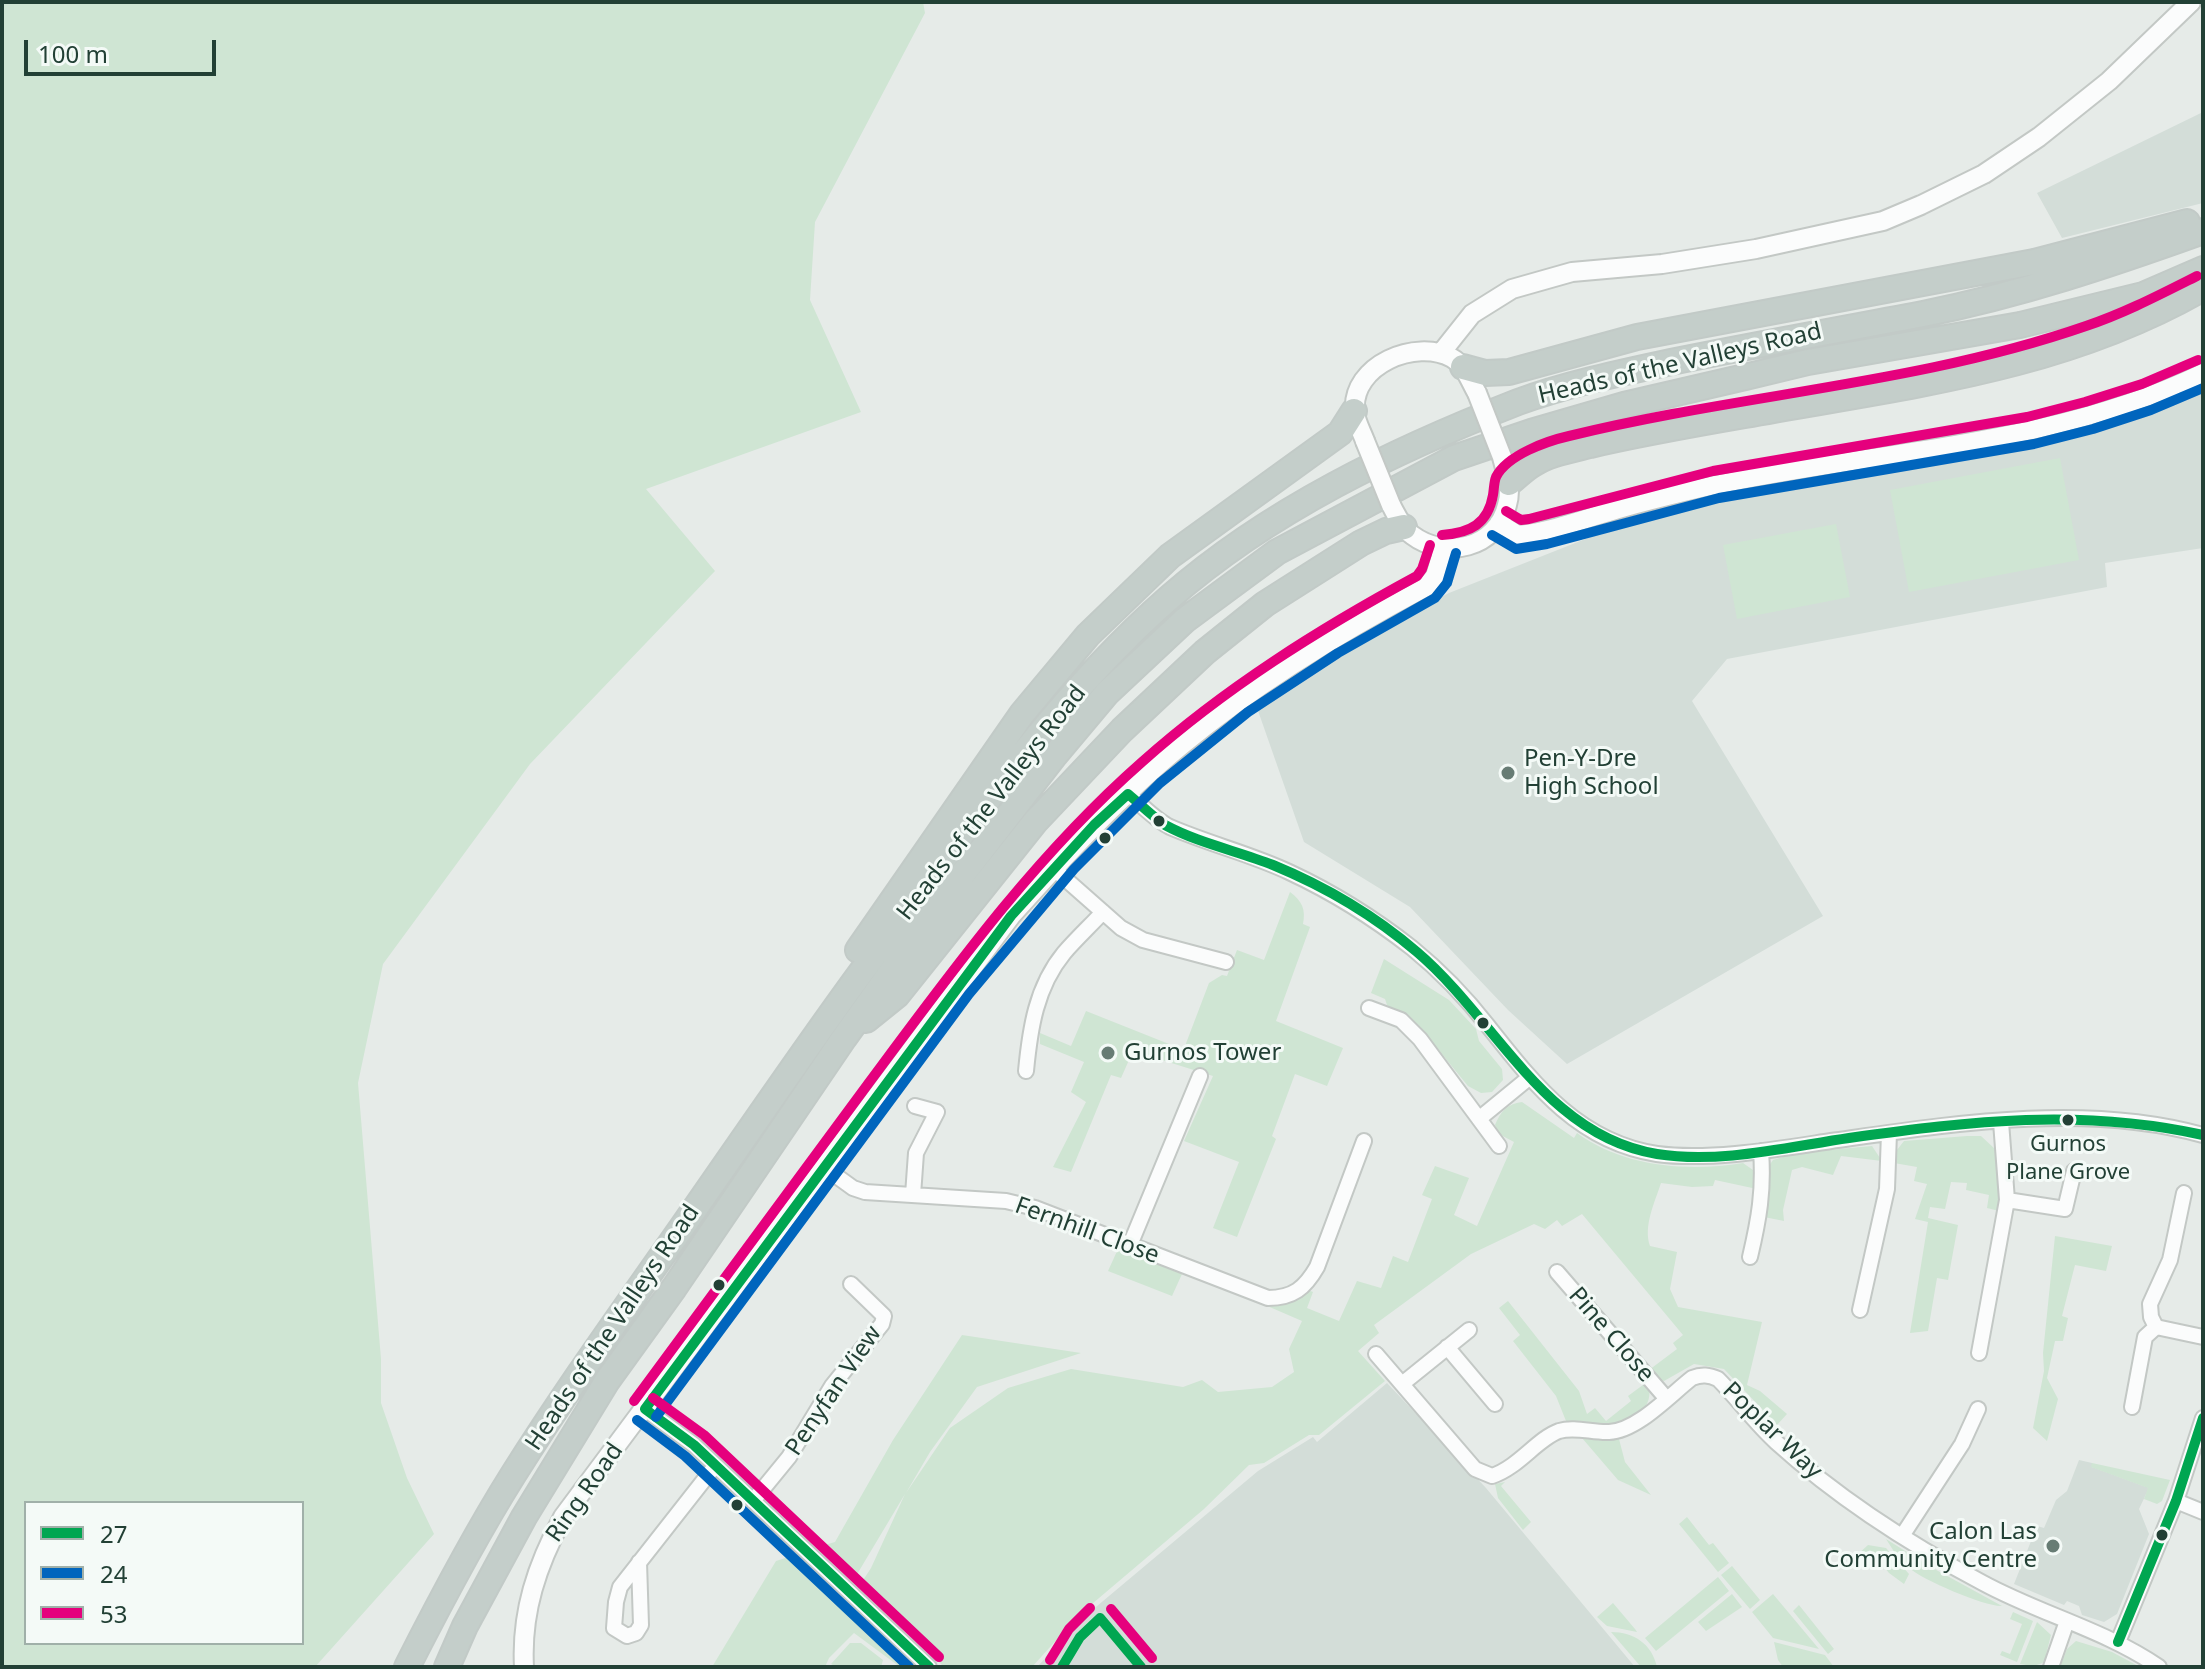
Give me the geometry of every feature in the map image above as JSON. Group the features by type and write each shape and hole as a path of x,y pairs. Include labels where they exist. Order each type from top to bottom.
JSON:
{"highway":[{"path":"1463,367 1485,373 1509,372 1637,337 2034,262 2188,221 2203,224"},
{"name":"Heads of the Valleys Road","path":"447,1667 465,1626 524,1517 583,1420 982,807 1099,666 1170,596 1244,540 1349,477 1440,434 1526,399 1611,375 1929,312 2047,284 2203,231"},
{"name":"Heads of the Valleys Road","path":"407,1667 459,1566 515,1472 632,1299 834,1031 1107,693 1185,620 1277,552 1454,458 1624,405 1808,362 2020,325 2143,295 2203,269"},
{"path":"1509,483 1533,464 1550,456 1635,434 1904,387 2029,361 2095,340 2159,313 2203,288"},
{"path":"834,1031 841,975 1022,714 1088,635 1170,556 1340,433 1354,411"},
{"path":"834,1031 897,995 1035,822 1122,730 1205,652 1265,604 1361,543 1386,531 1404,527"}],"street":[{"path":"1441,353 1472,314 1512,289 1572,272 1662,264 1756,249 1883,221 1921,205 1984,174 2039,137 2109,81 2191,2"},
{"path":"1419,350 1441,353 1454,358 1463,367 1477,393 1509,483 1507,506 1499,523 1477,543 1458,549 1427,545 1404,527 1391,505 1354,411 1358,391 1377,366 1397,355 1419,350"},
{"path":"1499,523 1518,535 1553,531 1616,510 1730,482 2005,435 2073,420 2203,373"},
{"name":"Ring Road","path":"524,1667 525,1617 545,1551 563,1517 1011,916 1053,868 1180,747 1313,651 1426,587 1435,576 1443,549"},
{"path":"1128,794 1168,826 1290,872 1382,926 1414,950 1453,987 1530,1077 1571,1119 1635,1149 1659,1154 1692,1155 1761,1151 1889,1133 2062,1117 2161,1125 2203,1135"},
{"path":"1053,868 1121,928 1143,940 1226,962"},
{"path":"1026,1071 1031,1025 1048,977 1063,954 1103,912"},
{"path":"1369,1008 1401,1020 1420,1039 1499,1146"},
{"path":"1130,1245 1200,1076"},
{"path":"1480,1118 1530,1077"},
{"path":"913,1195 916,1153 937,1112 915,1106"},
{"path":"1979,1353 2007,1200 2001,1122"},
{"path":"1860,1310 1887,1189 1889,1133"},
{"name":"Fernhill Close","path":"824,1167 853,1188 865,1192 1006,1201 1035,1208 1268,1298 1284,1298 1308,1283 1317,1267 1364,1141"},
{"path":"1750,1257 1761,1206 1761,1151"},
{"path":"2007,1200 2065,1209 2074,1171"},
{"path":"2156,1327 2150,1304 2170,1260 2184,1193"},
{"name":"Pine Close","path":"1557,1272 1666,1398"},
{"name":"Penyfan View","path":"753,1501 789,1457 832,1386 882,1324 884,1316 878,1308 851,1284"},
{"path":"2156,1327 2203,1337"},
{"path":"2132,1407 2145,1337 2156,1327"},
{"path":"1402,1384 1469,1330"},
{"path":"1447,1347 1495,1404"},
{"name":"Poplar Way","path":"1376,1354 1475,1469 1492,1476 1502,1473 1556,1432 1572,1429 1610,1432 1627,1428 1700,1375 1718,1379 1792,1455 1865,1513 1983,1583 2118,1642 2159,1667"},
{"path":"645,1409 694,1445 929,1667"},
{"path":"1902,1536 1962,1444 1978,1409"},
{"path":"2118,1642 2176,1501 2203,1418"},
{"path":"639,1562 715,1466"},
{"path":"2176,1501 2203,1512"},
{"path":"2051,1667 2067,1621"}],"shaded area":[{"path":"2203,112 2203,203 2062,238 2037,193"},
{"name":"Pen-Y-Dre High School","path":"2203,385 2203,548 2105,563 2107,587 1727,659 1692,701 1823,916 1567,1064 1508,1010 1410,907 1304,842 1256,705 1339,650 1449,593 1603,532 1713,498 2085,432"},
{"path":"1387,1383 1486,1488 1635,1667 1037,1667 1084,1617 1258,1471 1313,1437 1317,1442"},
{"path":"2079,1460 2149,1488 2139,1509 2149,1534 2117,1614 2104,1622 2082,1615 2079,1606 2067,1601 2064,1605 2014,1584 2037,1526 2044,1528 2056,1500 2067,1491"}],"green space":[{"path":"2,2 923,2 925,13 815,222 810,300 861,412 646,489 715,571 530,764 383,964 358,1083 381,1359 381,1403 407,1478 434,1534 315,1667 2,1667"},
{"path":"2060,458 2079,560 1909,592 1890,490"},
{"path":"1836,524 1850,597 1737,619 1723,545"},
{"path":"1290,892 1302,906 1303,924 1310,927 1276,1021 1343,1048 1327,1086 1295,1074 1272,1136 1276,1139 1237,1237 1213,1228 1239,1162 1184,1141 1213,1076 1133,1051 1121,1078 1111,1075 1071,1172 1053,1167 1086,1102 1071,1092 1084,1062 1040,1044 1040,1033 1071,1046 1086,1011 1179,1048 1185,1046 1209,983 1222,975 1227,976 1237,950 1264,960"},
{"path":"1384,959 1449,1000 1476,1029 1479,1041 1502,1069 1503,1080 1492,1092 1481,1093 1468,1086 1418,1025 1387,1005 1385,999 1371,993"},
{"path":"1522,1102 1574,1138 1577,1133 1635,1160 1700,1167 1743,1163 1753,1170 1757,1189 1715,1180 1713,1186 1661,1183 1651,1214 1648,1238 1650,1246 1677,1252 1670,1289 1678,1307 1762,1322 1747,1385 1760,1391 1787,1414 1777,1425 1724,1369 1694,1364 1664,1381 1656,1378 1649,1370 1677,1349 1673,1343 1683,1335 1582,1214 1562,1226 1557,1220 1545,1229 1534,1224 1471,1254 1374,1325 1379,1333 1358,1351 1385,1381 1319,1435 1309,1435 1264,1463 1249,1465 1204,1509 1079,1615 1032,1667 944,1667 860,1585 905,1494 853,1581 818,1547 835,1542 893,1440 962,1335 1081,1353 977,1387 930,1452 906,1493 950,1428 1008,1388 1071,1369 1183,1387 1202,1380 1218,1392 1272,1387 1294,1372 1289,1349 1302,1321 1265,1305 1288,1302 1308,1290 1313,1292 1307,1308 1339,1321 1357,1281 1381,1288 1393,1256 1408,1262 1432,1199 1422,1195 1435,1166 1469,1178 1454,1215 1477,1226 1514,1142 1499,1134 1495,1125 1505,1109"},
{"path":"1981,1136 1995,1149 2002,1202 1999,1211 1987,1208 1989,1195 1966,1190 1967,1183 1951,1182 1945,1209 1930,1207 1928,1218 1958,1225 1948,1280 1937,1278 1928,1331 1910,1333 1928,1222 1915,1219 1927,1184 1914,1181 1917,1167 1894,1163 1893,1155 1904,1141"},
{"path":"1872,1146 1882,1161 1841,1156 1833,1175 1802,1167 1792,1170 1783,1210 1784,1221 1764,1217 1769,1191 1768,1167 1773,1160 1796,1153"},
{"path":"2055,1236 2112,1246 2106,1271 2075,1265 2062,1316 2068,1318 2063,1341 2055,1341 2047,1378 2058,1399 2047,1441 2033,1428 2044,1371 2043,1353"},
{"path":"1118,1249 1182,1274 1172,1296 1108,1271"},
{"path":"1508,1301 1579,1391 1587,1414 1595,1408 1606,1421 1631,1401 1628,1396 1647,1382 1649,1397 1644,1409 1633,1418 1613,1425 1566,1421 1556,1396 1513,1341 1520,1335 1499,1308"},
{"path":"1582,1438 1619,1439 1625,1462 1651,1495 1618,1480"},
{"path":"2092,1463 2170,1480 2162,1501 2157,1504 2144,1499 2148,1488 2091,1467"},
{"path":"1505,1482 1501,1486 1531,1522 1523,1530 1498,1498 1495,1484"},
{"path":"1687,1517 1709,1545 1713,1543 1729,1563 1718,1572 1679,1524"},
{"path":"1886,1539 2002,1606 1969,1598 1916,1573 1902,1562"},
{"path":"1868,1545 1886,1548 1909,1574 1904,1584 1889,1573 1870,1550 1859,1559 1857,1555"},
{"path":"798,1554 918,1667 900,1667 854,1633 829,1658 825,1667 712,1667 776,1561"},
{"path":"1732,1566 1760,1600 1750,1609 1721,1575"},
{"path":"1718,1577 1729,1591 1656,1651 1645,1638"},
{"path":"1732,1594 1742,1607 1706,1631 1698,1622"},
{"path":"1773,1594 1819,1649 1773,1638 1752,1612"},
{"path":"1613,1603 1637,1632 1607,1626 1597,1617"},
{"path":"1799,1605 1834,1649 1828,1654 1793,1611"},
{"path":"2013,1612 2033,1621 2017,1662 2000,1655 2002,1651 2010,1654 2022,1624 2010,1619"},
{"path":"2037,1622 2051,1635 2046,1655 2050,1657 2036,1665 2020,1664"},
{"path":"1611,1632 1627,1634 1641,1641 1651,1652 1657,1667 1641,1667"},
{"path":"2076,1641 2112,1652 2140,1667 2060,1667 2067,1649"},
{"path":"1774,1642 1825,1655 1834,1667 1783,1667"},
{"path":"850,1643 861,1643 883,1660 881,1667 837,1667 831,1664"}],"transit line":[{"name":"53","path":"1442,535 1461,532 1482,520 1491,505 1495,479 1501,469 1528,450 1550,441 1698,409 1959,362 2023,346 2115,315 2197,276"},
{"name":"53","path":"1506,511 1521,520 1529,519 1713,471 2027,417 2142,384 2198,360"},
{"name":"24","path":"1492,535 1516,549 1547,544 1719,498 2034,444 2151,410 2203,388"},
{"name":"53","path":"634,1401 931,999 996,916 1066,836 1142,762 1206,709 1274,661 1417,576 1430,545"},
{"name":"24","path":"656,1417 969,994 1074,869 1160,783 1248,712 1338,653 1435,598 1447,583 1456,553"},
{"name":"27","path":"1128,794 1165,825 1292,873 1330,892 1384,926 1445,979 1553,1100 1583,1124 1618,1143 1681,1157 1729,1156 1894,1132 2026,1120 2113,1122 2203,1135"},
{"name":"27","path":"645,1409 1011,916 1094,825 1128,794"},
{"name":"53","path":"653,1398 704,1435 939,1657"},
{"name":"27","path":"645,1409 694,1445 929,1667"},
{"name":"27","path":"2118,1642 2176,1501 2203,1418"},
{"name":"24","path":"637,1420 685,1456 909,1667"},
{"name":"53","path":"1050,1660 1069,1629 1090,1608"},
{"name":"53","path":"1111,1609 1152,1658"},
{"name":"27","path":"1100,1618 1141,1667"},
{"name":"27","path":"1062,1667 1080,1637 1100,1618"}],"place":[{"name":"Pen-Y-Dre High School","path":"1508,773"},
{"name":"Gurnos Tower","path":"1108,1053"},
{"name":"Gurnos Plane Grove","path":"2068,1120"},
{"name":"Calon Las Community Centre","path":"2053,1546"}]}
